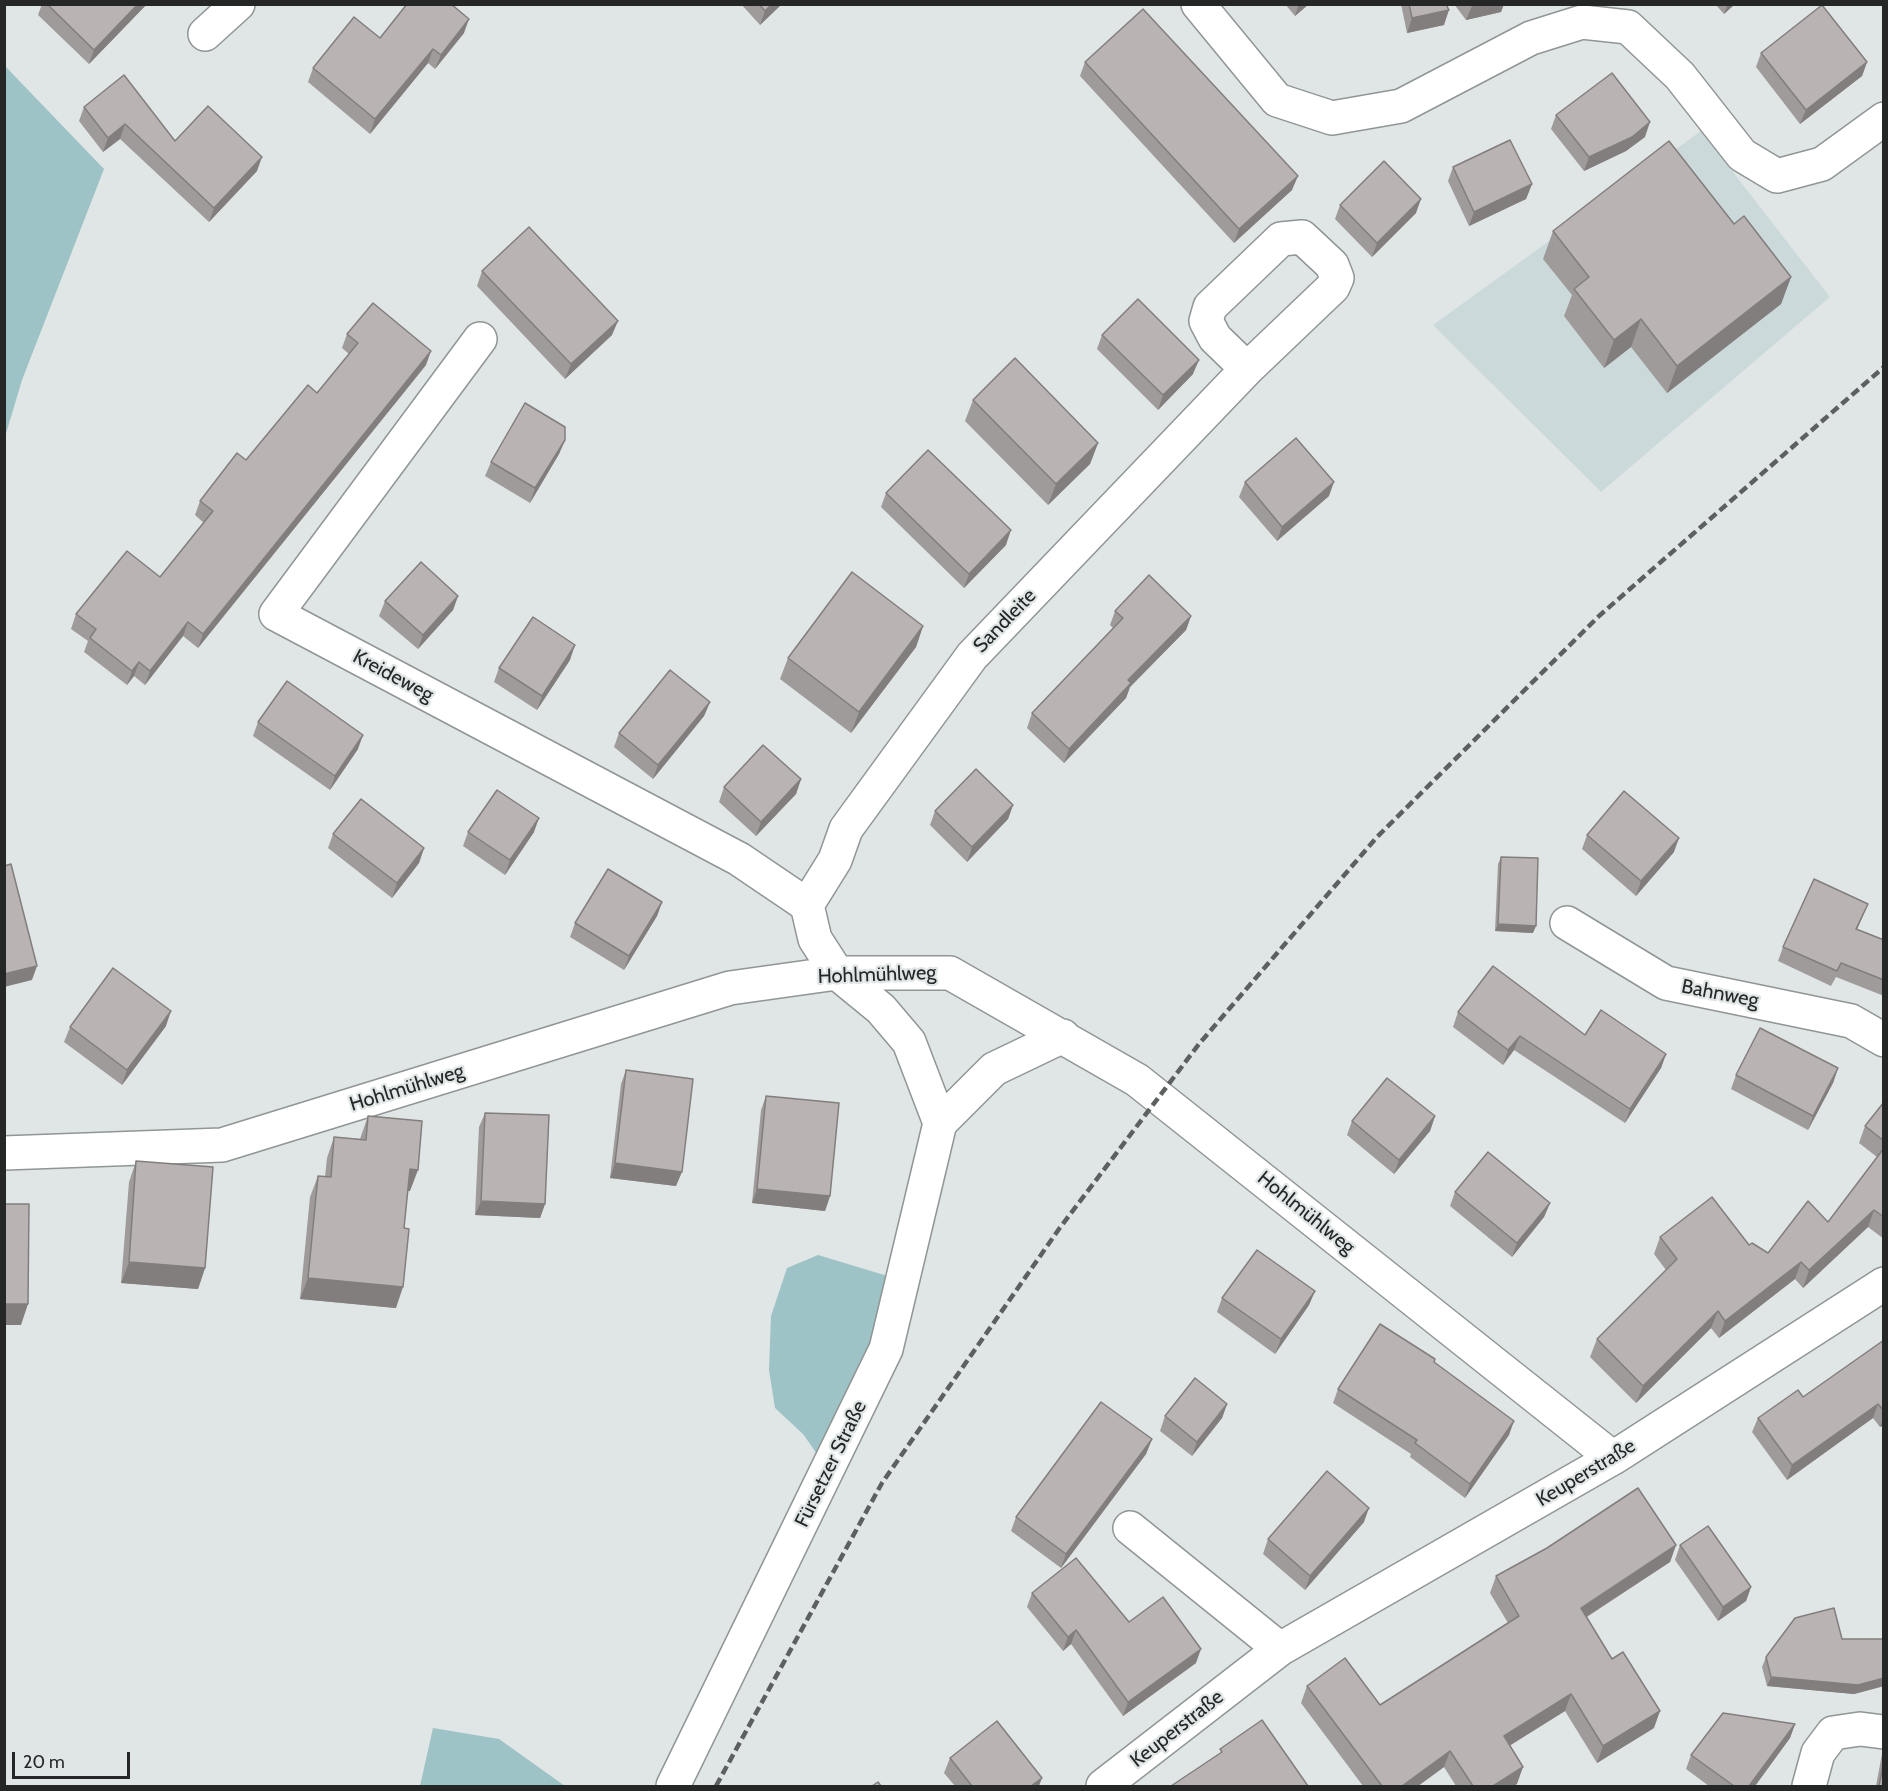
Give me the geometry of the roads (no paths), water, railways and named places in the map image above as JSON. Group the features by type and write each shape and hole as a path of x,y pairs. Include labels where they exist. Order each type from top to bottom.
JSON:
{"street":[{"path":"205,34 238,4"},
{"path":"1198,4 1277,100 1332,118 1401,106 1531,38 1582,22 1628,27 1680,76 1742,155 1777,176 1822,164 1884,119"},
{"name":"Kreideweg","path":"480,339 276,614 739,859 807,905"},
{"name":"Sandleite","path":"807,905 835,860 846,829 972,656 1246,369"},
{"path":"807,905 815,939 837,973 880,1009 909,1042 940,1123 994,1069 1063,1036"},
{"name":"Bahnweg","path":"1567,923 1666,983 1851,1021 1884,1040"},
{"name":"Hohlmühlweg","path":"4,1153 222,1145 730,988 837,973 950,973 1137,1080 1613,1458"},
{"name":"Fürsetzer Straße","path":"673,1786 886,1349 940,1123"},
{"name":"Keuperstraße","path":"1103,1786 1280,1649 1613,1458 1884,1284"},
{"path":"1130,1528 1280,1649"},
{"path":"1809,1786 1818,1753 1833,1733 1860,1729 1884,1732"}],"railway":[{"path":"716,1786 882,1483 1059,1229 1199,1044 1377,837 1599,616 1884,367"}]}
